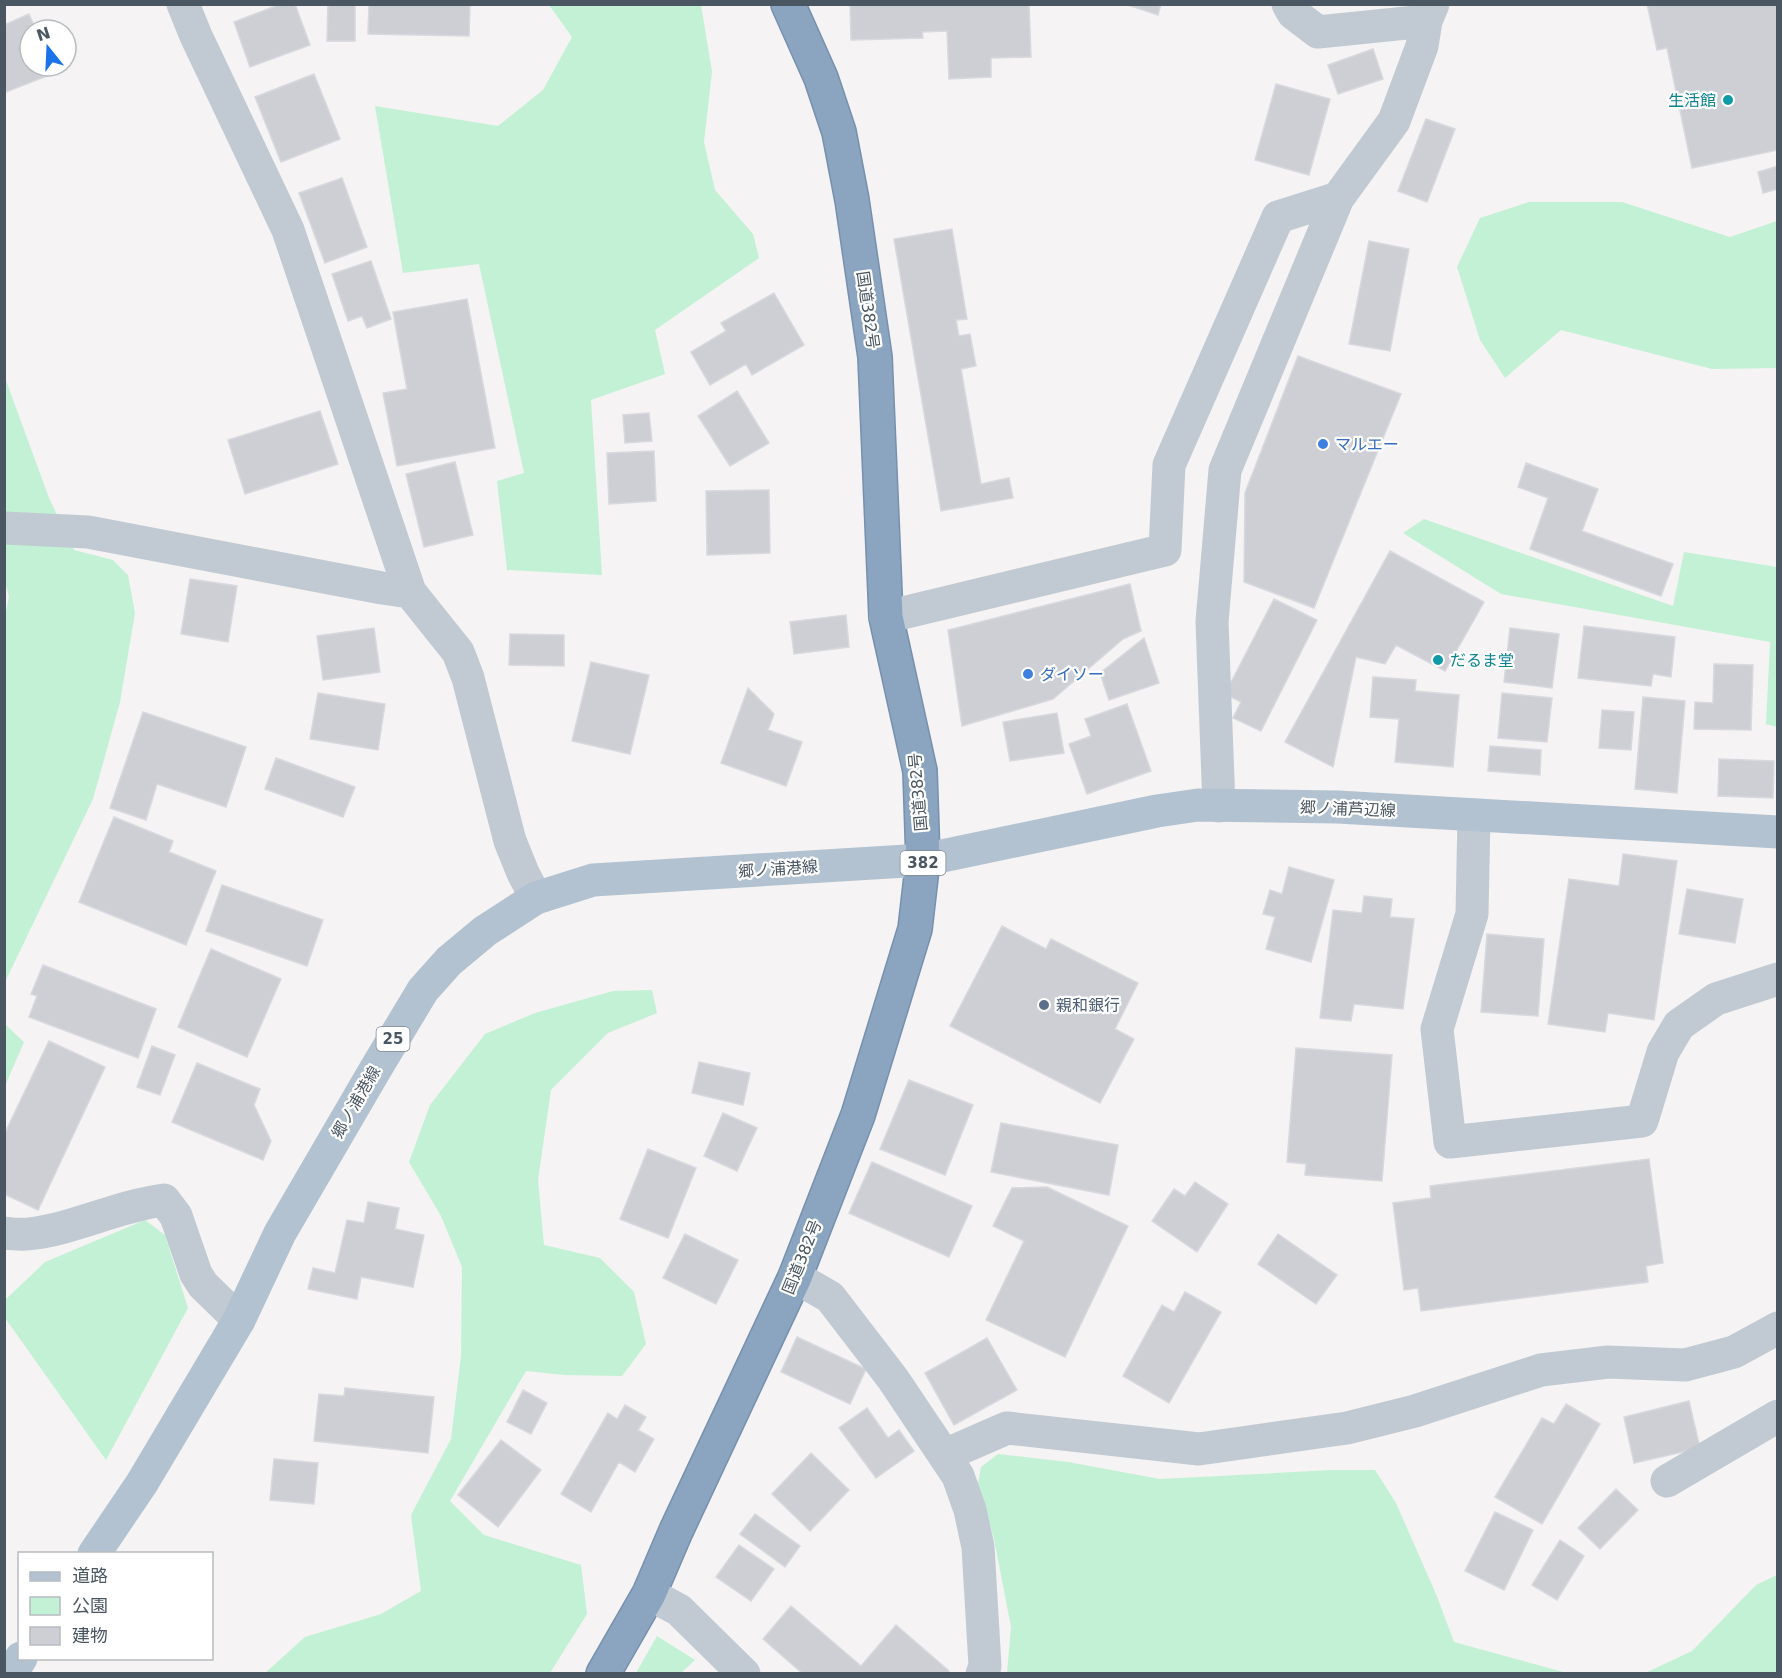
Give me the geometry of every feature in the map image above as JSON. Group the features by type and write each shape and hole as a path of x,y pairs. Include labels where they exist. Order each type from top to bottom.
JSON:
{"highway":[{"name":"国道382号","path":"603,1674 649,1594 676,1531 795,1277 858,1115 912,940 923,860 920,771 886,617 874,357 852,200 839,132 821,78 788,4"}],"main road":[{"name":"郷ノ浦芦辺線","path":"923,860 1157,811 1198,805 1338,807 1778,832"},
{"name":"郷ノ浦港線","path":"95,1552 142,1483 239,1320 280,1233 375,1070 423,990 449,961 486,931 536,898 593,880 923,860"},
{"path":"10,1674 20,1660"}],"street":[{"path":"183,4 288,230 410,592 458,652 468,678 510,841 536,898"},
{"path":"1219,806 1212,622 1225,470 1338,198 1394,121 1422,46 1429,13 1318,32 1293,13 1288,4"},
{"path":"886,617 1165,550 1169,465 1278,217 1338,198"},
{"path":"4,528 88,532 410,592"},
{"path":"1474,815 1472,914 1437,1029 1450,1142 1642,1121 1663,1052 1679,1025 1716,999 1778,979"},
{"path":"4,1233 26,1235 77,1225 100,1215 142,1203 164,1200 176,1216 196,1274 203,1285 239,1320"},
{"path":"795,1277 830,1297 893,1379 958,1476 970,1510 978,1547 985,1666 982,1674"},
{"path":"945,1455 1007,1428 1199,1449 1347,1428 1414,1411 1541,1370 1608,1362 1685,1365 1734,1352 1778,1328"},
{"path":"1666,1481 1778,1416"},
{"path":"649,1594 680,1610 744,1674"}],"green space":[{"path":"549,5 701,5 712,72 704,142 715,190 753,234 759,258 655,330 665,374 591,400 602,575 507,570 497,481 524,473 479,264 403,273 375,106 498,126 543,90 572,37"},
{"path":"1529,202 1622,202 1730,237 1777,221 1777,368 1712,369 1561,330 1505,378 1480,340 1457,267 1480,218"},
{"path":"4,375 49,498 74,550 113,560 128,575 135,613 120,702 93,799 5,982 4,621 9,597 4,577"},
{"path":"1424,519 1673,606 1684,552 1777,567 1777,727 1766,724 1770,642 1501,594 1403,533"},
{"path":"652,990 657,1013 608,1033 551,1090 538,1180 544,1245 600,1258 634,1292 646,1344 622,1376 564,1375 526,1371 450,1501 484,1535 581,1565 587,1614 550,1673 265,1673 305,1637 381,1614 421,1591 411,1515 451,1439 461,1356 462,1267 441,1216 409,1162 430,1105 485,1034 535,1013 613,991"},
{"path":"5,1024 24,1042 5,1086"},
{"path":"145,1220 165,1235 188,1308 106,1460 5,1318 4,1301 45,1262"},
{"path":"998,1454 1068,1462 1160,1479 1375,1470 1396,1503 1436,1594 1454,1642 1567,1673 1007,1673 1011,1627 994,1539 978,1483 981,1467"},
{"path":"1777,1575 1777,1673 1645,1673 1692,1651 1756,1585"},
{"path":"657,1636 695,1660 681,1673 636,1673"}],"building":[{"path":"281,4 295,4 310,45 250,67 234,22"},
{"path":"328,4 355,4 355,41 327,41"},
{"path":"369,4 470,4 469,36 368,34"},
{"path":"850,4 1029,4 1031,57 991,58 991,77 949,79 947,31 922,32 923,38 851,40"},
{"path":"1125,4 1161,4 1158,15"},
{"name":"生活館","path":"1647,4 1778,4 1778,150 1692,168 1667,48 1657,50"},
{"path":"18,19 18,78 42,78 4,93 4,25"},
{"path":"1373,49 1383,79 1338,94 1328,65"},
{"path":"314,74 340,139 281,162 255,97"},
{"path":"1276,84 1330,99 1309,175 1255,160"},
{"path":"1426,119 1455,129 1427,202 1398,191"},
{"path":"1778,166 1778,189 1763,193 1758,172"},
{"path":"342,178 367,247 325,263 299,193"},
{"path":"952,229 967,319 956,320 959,336 970,334 976,366 961,369 981,484 1009,478 1013,498 941,511 894,239"},
{"path":"1369,241 1409,249 1390,351 1349,344"},
{"path":"371,261 391,319 367,328 362,316 348,321 332,274"},
{"path":"774,293 804,345 752,375 746,364 710,385 691,352 726,331 721,323"},
{"path":"467,299 495,448 397,466 383,393 407,389 393,312"},
{"name":"マルエー","path":"1298,356 1401,394 1314,608 1244,582 1245,493"},
{"path":"737,391 769,443 730,466 698,416"},
{"path":"320,411 338,464 245,494 228,440"},
{"path":"649,413 652,441 625,443 623,415"},
{"path":"654,451 656,501 609,504 607,453"},
{"path":"455,462 473,535 424,547 406,474"},
{"path":"1526,463 1598,489 1582,531 1673,564 1661,596 1530,549 1548,498 1518,487"},
{"path":"769,490 770,553 707,555 706,491"},
{"name":"だるま堂","path":"1390,551 1484,602 1445,671 1396,645 1385,664 1356,657 1333,767 1285,742"},
{"path":"190,579 237,586 228,642 181,634"},
{"path":"1130,584 1141,631 1123,639 1053,699 962,726 948,630"},
{"path":"1274,599 1317,620 1261,731 1233,718 1241,702 1225,694"},
{"path":"846,615 849,647 794,654 790,622"},
{"path":"1584,626 1675,637 1671,677 1653,674 1651,686 1578,678"},
{"path":"374,628 380,672 323,680 317,636"},
{"path":"1510,628 1559,634 1552,688 1504,682"},
{"path":"510,634 564,635 564,666 509,665"},
{"path":"1144,638 1159,683 1109,700 1100,673"},
{"path":"591,662 649,675 630,754 572,741"},
{"path":"1714,664 1753,665 1751,730 1694,729 1695,702 1713,703"},
{"path":"1373,677 1416,680 1415,691 1459,695 1453,767 1395,762 1399,719 1370,717"},
{"path":"748,688 774,714 768,730 802,742 786,786 721,763"},
{"path":"318,693 385,704 378,750 310,739"},
{"path":"1502,693 1552,698 1547,742 1498,738"},
{"path":"1643,697 1685,701 1677,793 1635,789"},
{"path":"1127,704 1151,771 1087,794 1069,744 1091,736 1085,719"},
{"path":"1602,710 1634,712 1631,750 1599,748"},
{"path":"143,712 246,747 226,807 157,784 146,820 110,808"},
{"path":"1057,713 1064,753 1010,761 1003,722"},
{"path":"1490,746 1541,750 1540,775 1488,771"},
{"path":"276,758 355,787 343,817 265,789"},
{"path":"1719,759 1774,761 1773,798 1718,796"},
{"path":"114,817 173,841 169,852 216,871 186,945 79,902"},
{"path":"1623,854 1677,861 1654,1020 1608,1013 1605,1032 1548,1024 1569,879 1619,886"},
{"path":"1289,867 1334,880 1311,962 1266,949 1275,917 1263,914 1270,890 1282,894"},
{"path":"222,885 323,920 307,966 206,931"},
{"path":"1687,889 1743,899 1735,943 1679,934"},
{"path":"1364,896 1392,899 1390,917 1414,919 1403,1009 1354,1004 1351,1021 1320,1018 1333,910 1362,913"},
{"name":"親和銀行","path":"1002,926 1046,949 1051,939 1138,983 1115,1029 1134,1039 1100,1103 950,1026"},
{"path":"1487,934 1544,939 1538,1016 1481,1012"},
{"path":"211,949 281,979 247,1057 178,1027"},
{"path":"43,965 156,1009 138,1058 29,1017 37,996 31,994"},
{"path":"49,1041 105,1067 38,1210 4,1194 4,1135"},
{"path":"152,1046 175,1055 160,1095 137,1087"},
{"path":"1296,1048 1392,1055 1382,1181 1305,1175 1306,1164 1287,1162"},
{"path":"699,1062 750,1073 743,1105 692,1093"},
{"path":"197,1063 260,1089 254,1105 271,1141 263,1160 172,1122"},
{"path":"909,1080 973,1105 945,1175 880,1149"},
{"path":"723,1113 757,1128 737,1171 704,1156"},
{"path":"1001,1123 1118,1145 1109,1195 991,1172"},
{"path":"648,1149 696,1168 668,1238 620,1219"},
{"path":"1649,1159 1663,1263 1646,1266 1648,1282 1421,1311 1418,1288 1404,1290 1393,1203 1431,1198 1430,1186"},
{"path":"872,1162 972,1206 949,1257 849,1213"},
{"path":"1195,1182 1228,1204 1197,1252 1152,1221 1174,1189 1185,1196"},
{"path":"1047,1187 1128,1226 1065,1357 986,1320 1024,1241 993,1226 1012,1188"},
{"path":"368,1202 399,1208 395,1229 424,1235 413,1287 361,1277 357,1299 308,1289 313,1268 335,1273 347,1220 364,1223"},
{"path":"685,1234 738,1260 716,1304 663,1278"},
{"path":"1278,1234 1337,1275 1316,1304 1258,1264"},
{"path":"1185,1292 1221,1312 1169,1403 1123,1376 1162,1305 1174,1312"},
{"path":"797,1337 866,1369 850,1404 781,1372"},
{"path":"987,1338 1017,1390 954,1425 925,1373"},
{"path":"345,1388 434,1397 428,1453 314,1441 319,1394 344,1396"},
{"path":"523,1390 547,1403 531,1434 507,1422"},
{"path":"1689,1401 1700,1448 1634,1463 1624,1417"},
{"path":"1566,1404 1600,1424 1542,1524 1495,1497 1542,1418 1554,1424"},
{"path":"625,1405 646,1417 638,1430 654,1439 635,1472 619,1462 591,1512 561,1494 608,1413 617,1419"},
{"path":"867,1408 888,1438 899,1430 914,1451 876,1478 839,1428"},
{"path":"501,1440 541,1470 498,1527 458,1495"},
{"path":"811,1453 849,1490 810,1531 772,1494"},
{"path":"274,1459 318,1463 314,1504 270,1500"},
{"path":"1616,1489 1638,1510 1600,1549 1578,1528"},
{"path":"1495,1512 1533,1530 1504,1590 1465,1571"},
{"path":"755,1514 800,1546 785,1567 740,1534"},
{"path":"1560,1540 1584,1556 1557,1600 1532,1585"},
{"path":"739,1545 774,1569 751,1601 716,1577"},
{"path":"791,1606 861,1666 896,1625 949,1671 947,1674 803,1674 763,1639"}],"place":[{"name":"生活館","path":"1728,100"},
{"name":"マルエー","path":"1323,444"},
{"name":"だるま堂","path":"1438,660"},
{"name":"ダイソー","path":"1028,674"},
{"name":"親和銀行","path":"1044,1005"}]}
